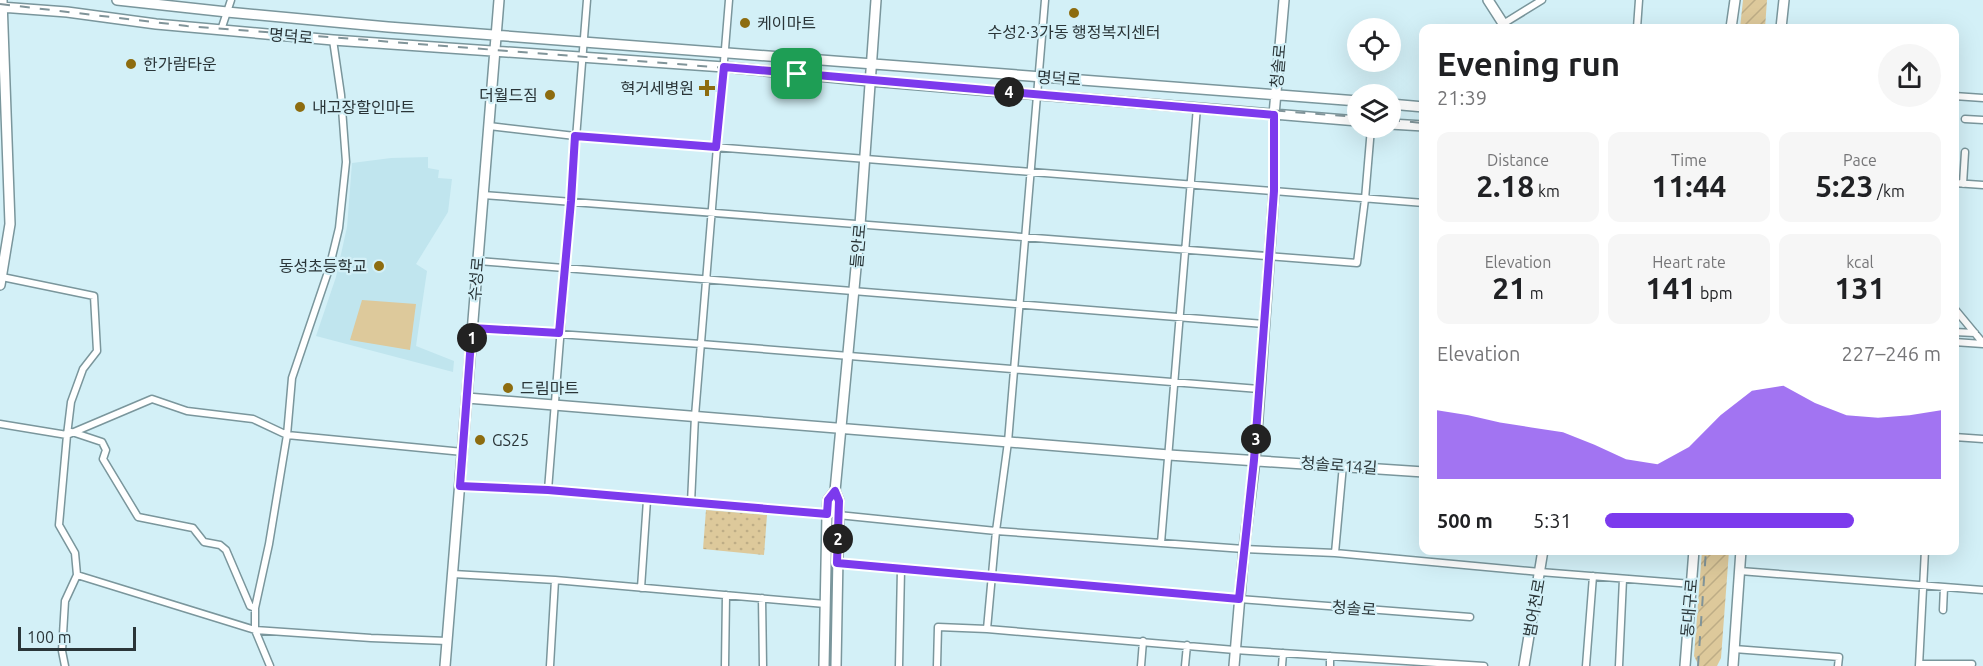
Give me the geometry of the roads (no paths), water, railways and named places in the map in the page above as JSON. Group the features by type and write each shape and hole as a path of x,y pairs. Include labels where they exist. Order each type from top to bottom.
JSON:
{"main road":[{"name":"명덕로","path":"117,0 154,2 227,12 496,35 1347,100"},
{"name":"수성로","path":"445,666 499,0"},
{"name":"들안로","path":"836,666 839,501 835,491 860,225 876,0"},
{"name":"청솔로","path":"1234,666 1254,460 1274,191 1275,93 1284,0"},
{"path":"1488,0 1503,24"},
{"path":"1732,24 1735,0"},
{"path":"1781,24 1784,0"},
{"name":"명덕로","path":"1,4 221,30 333,40 724,67 1347,120"},
{"path":"1,4 10,224 1,281"},
{"path":"1401,105 1419,107"},
{"path":"1401,125 1419,126"},
{"path":"0,146 1,150 8,155"},
{"name":"청솔로14길","path":"467,398 1008,442 1419,472"},
{"name":"들안로","path":"824,666 827,514 828,500 835,491"},
{"name":"범어천로","path":"1524,666 1542,555"},
{"name":"동대구로","path":"1685,666 1694,555"},
{"path":"1733,666 1741,555"},
{"path":"1686,648 1688,659 1694,666"},
{"path":"1725,666 1734,650"}],"street":[{"path":"221,30 231,0"},
{"path":"548,490 587,0"},
{"path":"692,503 695,417 729,0"},
{"path":"987,629 996,531 1008,442 1045,0"},
{"path":"1507,24 1542,0"},
{"path":"1637,24 1639,0"},
{"path":"270,666 255,630 255,608 269,544 287,435 292,378 329,269 339,228 346,162 333,40"},
{"path":"1959,96 1983,98"},
{"path":"1161,543 1197,107"},
{"path":"1965,119 1983,120"},
{"path":"489,126 575,136 865,160 1419,203"},
{"path":"483,195 1357,263 1370,138"},
{"path":"1963,184 1965,152"},
{"path":"1959,184 1983,185"},
{"path":"478,261 1264,324"},
{"path":"1,281 93,296 98,351 83,369 71,402 59,525 75,553 77,575 65,601 62,651 65,666"},
{"path":"1959,314 1983,344"},
{"path":"472,328 1259,389"},
{"path":"1959,332 1975,333"},
{"path":"1959,342 1983,344"},
{"path":"69,434 152,399 187,411 253,419 287,435 463,452"},
{"path":"0,424 69,434 102,442 106,450 103,459 138,517 193,528 204,542 220,545 226,549 244,596 250,606 255,608"},
{"path":"1959,437 1983,439"},
{"path":"1335,553 1343,465"},
{"path":"460,486 548,490 827,514"},
{"path":"642,588 647,500"},
{"path":"838,515 996,531 1244,549 1335,553 1692,584"},
{"path":"1926,555 1919,665 1972,664"},
{"path":"837,563 1239,599"},
{"path":"899,666 901,569"},
{"path":"1740,572 1923,588 1983,590"},
{"path":"453,574 555,580 825,604"},
{"path":"77,575 255,630 447,641"},
{"path":"1586,666 1593,576"},
{"path":"1619,666 1623,579"},
{"path":"550,666 555,580"},
{"path":"1943,610 1944,587"},
{"path":"725,666 726,595"},
{"path":"762,598 763,666"},
{"name":"청솔로","path":"1239,599 1470,617"},
{"path":"937,666 938,627 1484,666"},
{"path":"1141,666 1143,641"},
{"path":"1185,666 1187,645"},
{"path":"1734,650 1839,657 1838,666"},
{"path":"1282,666 1284,653"},
{"path":"1330,656 1330,666"}],"railway":[{"path":"0,4 187,26 1347,116"},
{"path":"1401,121 1419,123"},
{"path":"1698,666 1706,555"}],"place":[{"name":"수성2·3가동 행정복지센터","path":"1074,13"},
{"name":"케이마트","path":"745,23"},
{"name":"한가람타운","path":"131,64"},
{"name":"혁거세병원","path":"707,88"},
{"name":"더월드짐","path":"550,95"},
{"name":"내고장할인마트","path":"300,107"},
{"name":"동성초등학교","path":"379,266"},
{"name":"드림마트","path":"508,388"},
{"name":"GS25","path":"480,440"}]}
